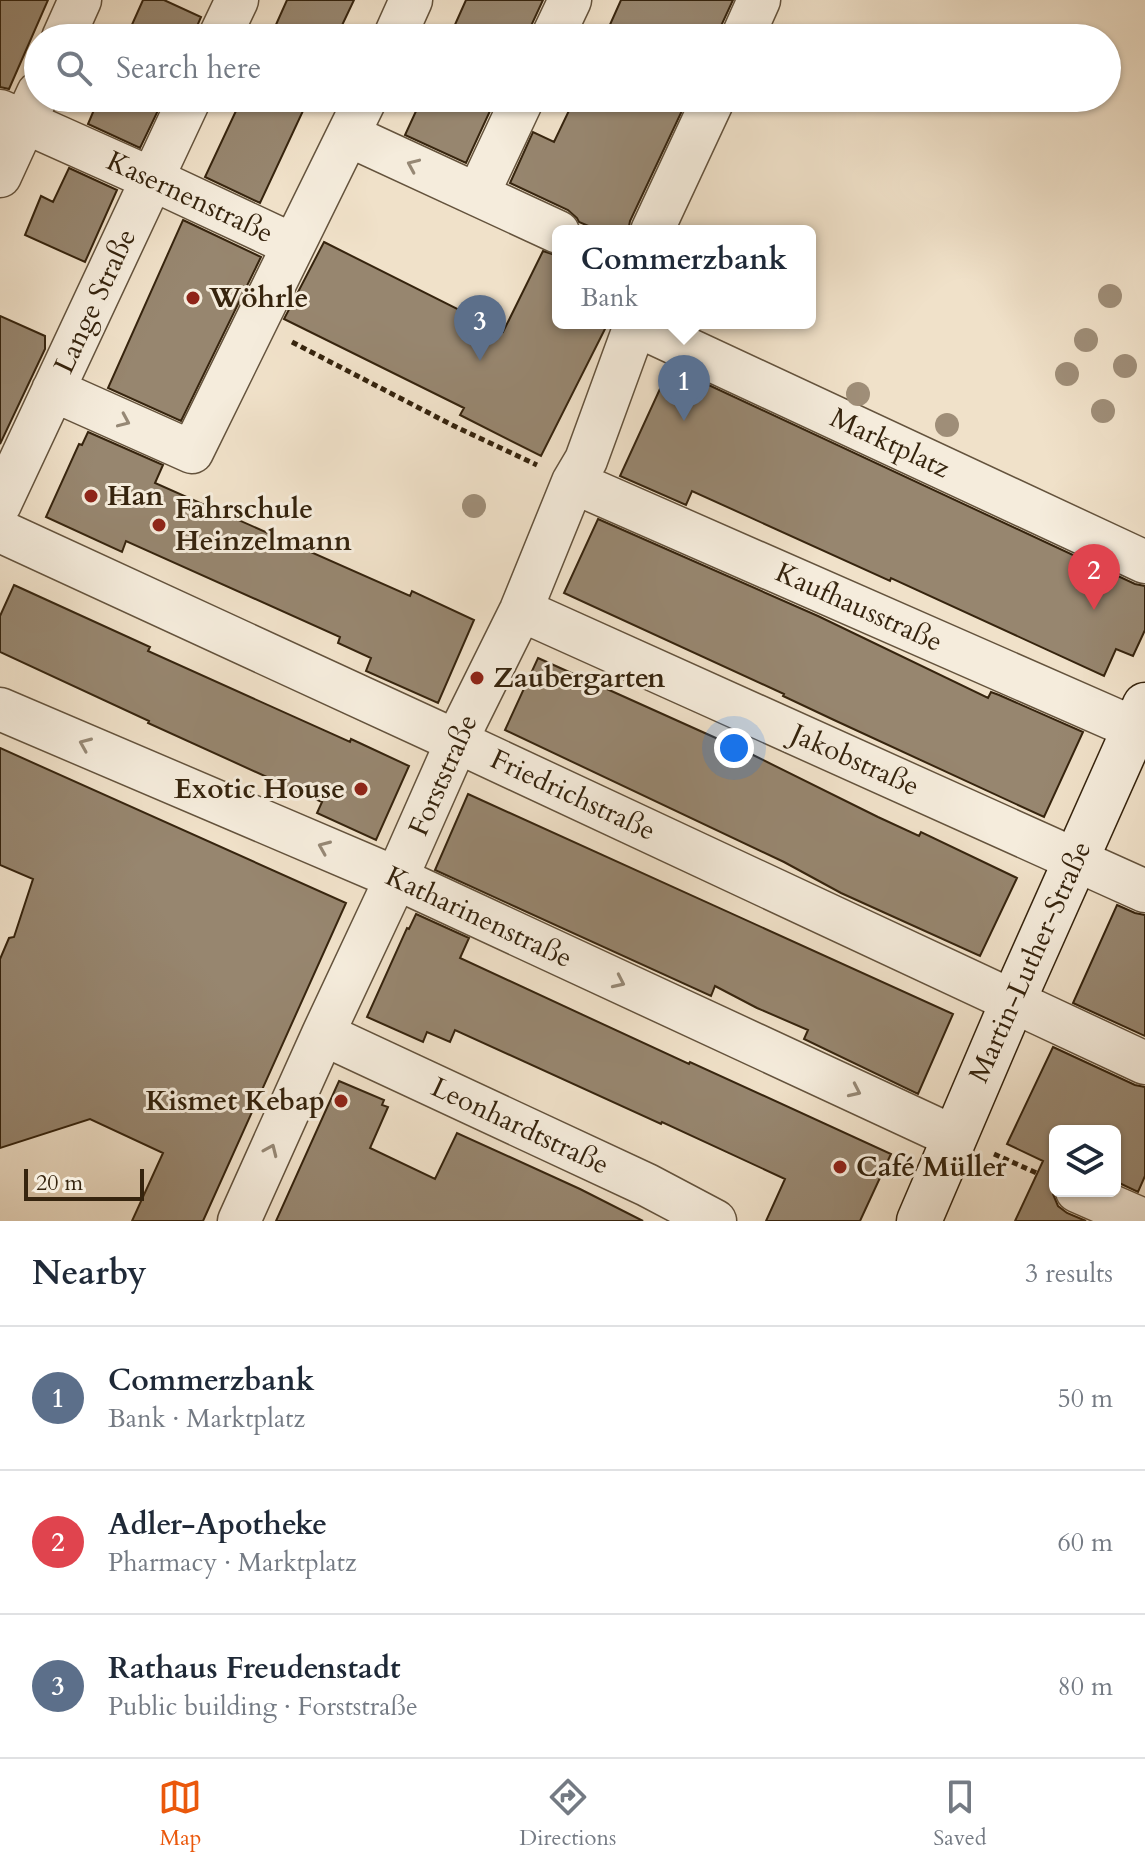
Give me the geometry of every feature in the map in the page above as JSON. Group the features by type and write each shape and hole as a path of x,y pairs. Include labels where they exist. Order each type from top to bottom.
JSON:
{"main road":[{"name":"Martin-Luther-Straße","path":"919,1221 1075,859 1141,722"}],"street":[{"path":"69,24 80,0"},
{"path":"226,24 237,0"},
{"path":"400,24 411,0"},
{"path":"559,24 570,0"},
{"path":"748,24 759,0"},
{"path":"0,176 21,109"},
{"name":"Kasernenstraße","path":"27,112 152,179 293,245 192,452 53,390"},
{"name":"Lange Straße","path":"0,504 183,112"},
{"path":"293,245 359,112"},
{"path":"478,194 516,112"},
{"path":"655,225 707,112"},
{"path":"348,135 552,229"},
{"name":"Forststraße","path":"239,1221 521,610 573,482 586,460 634,329"},
{"name":"Marktplatz","path":"647,329 1145,562"},
{"name":"Kaufhausstraße","path":"573,482 1141,722"},
{"name":"Friedrichstraße","path":"0,531 1145,1063"},
{"name":"Jakobstraße","path":"521,610 1145,891"},
{"name":"Katharinenstraße","path":"0,709 396,878 954,1137"},
{"name":"Leonhardtstraße","path":"323,1034 647,1185 715,1221"},
{"path":"1095,1197 1144,1216"}],"path":[{"path":"256,323 452,425 573,482"},
{"path":"954,1137 1049,1179"}],"building":[{"path":"0,0 48,0 37,24 24,24 24,55 9,89 0,87"},
{"path":"143,0 164,0 201,17 198,24 132,24"},
{"path":"287,0 354,0 343,24 276,24"},
{"path":"466,0 543,0 532,24 455,24"},
{"path":"621,0 733,0 722,24 610,24"},
{"path":"93,112 157,112 140,148 88,124"},
{"path":"235,112 302,112 260,203 205,177"},
{"path":"416,112 490,112 466,163 405,135"},
{"path":"568,112 681,112 629,225 586,225 568,210 510,183 533,132 554,142"},
{"path":"69,168 117,190 85,262 25,235 41,196 53,202"},
{"name":"Wöhrle","path":"183,220 261,257 181,421 108,388"},
{"path":"324,242 503,332 543,251 552,254 552,329 605,329 541,456 460,415 464,408 284,319"},
{"path":"0,316 45,336 45,349 0,444"},
{"path":"670,367 1145,586 1145,630 1133,656 1116,649 1104,676 692,491 686,505 620,476"},
{"path":"88,432 163,465 155,483 410,596 412,591 474,620 438,703 366,671 371,658 338,643 340,637 126,541 122,552 46,517 79,444 82,445"},
{"path":"598,519 818,616 988,698 991,692 1083,732 1044,817 564,593"},
{"path":"14,585 150,647 148,651 409,766 376,840 317,813 322,802 0,652 0,616"},
{"path":"538,658 747,752 919,836 921,832 1017,878 980,956 841,893 784,862 505,730"},
{"path":"0,748 346,903 203,1221 132,1221 163,1153 90,1119 0,1148 0,959 9,938 14,937 33,879 0,865"},
{"path":"468,794 953,1014 918,1094 804,1039 808,1030 715,986 711,996 435,870"},
{"path":"1117,905 1145,915 1145,1036 1073,1003"},
{"path":"416,914 469,938 460,958 891,1154 860,1221 766,1221 785,1179 455,1030 450,1042 427,1032 423,1042 367,1017"},
{"path":"1053,1047 1145,1087 1145,1176 1138,1192 1121,1184 1121,1125 1049,1125 1049,1197 1054,1197 1058,1206 1067,1213 1086,1221 1015,1221 1043,1161 1007,1144"},
{"path":"339,1081 384,1100 382,1105 388,1107 370,1148 435,1179 457,1133 643,1221 276,1221"}],"place":[{"name":"Wöhrle","path":"193,298"},
{"name":"Rathaus Freudenstadt","path":"480,361"},
{"name":"Commerzbank","path":"684,421"},
{"name":"Han","path":"91,496"},
{"name":"Fahrschule Heinzelmann","path":"159,525"},
{"name":"Adler-Apotheke","path":"1094,610"},
{"name":"Zaubergarten","path":"477,678"},
{"name":"Exotic House","path":"361,789"},
{"name":"Kismet Kebap","path":"341,1101"},
{"name":"Café Müller","path":"840,1167"}]}
